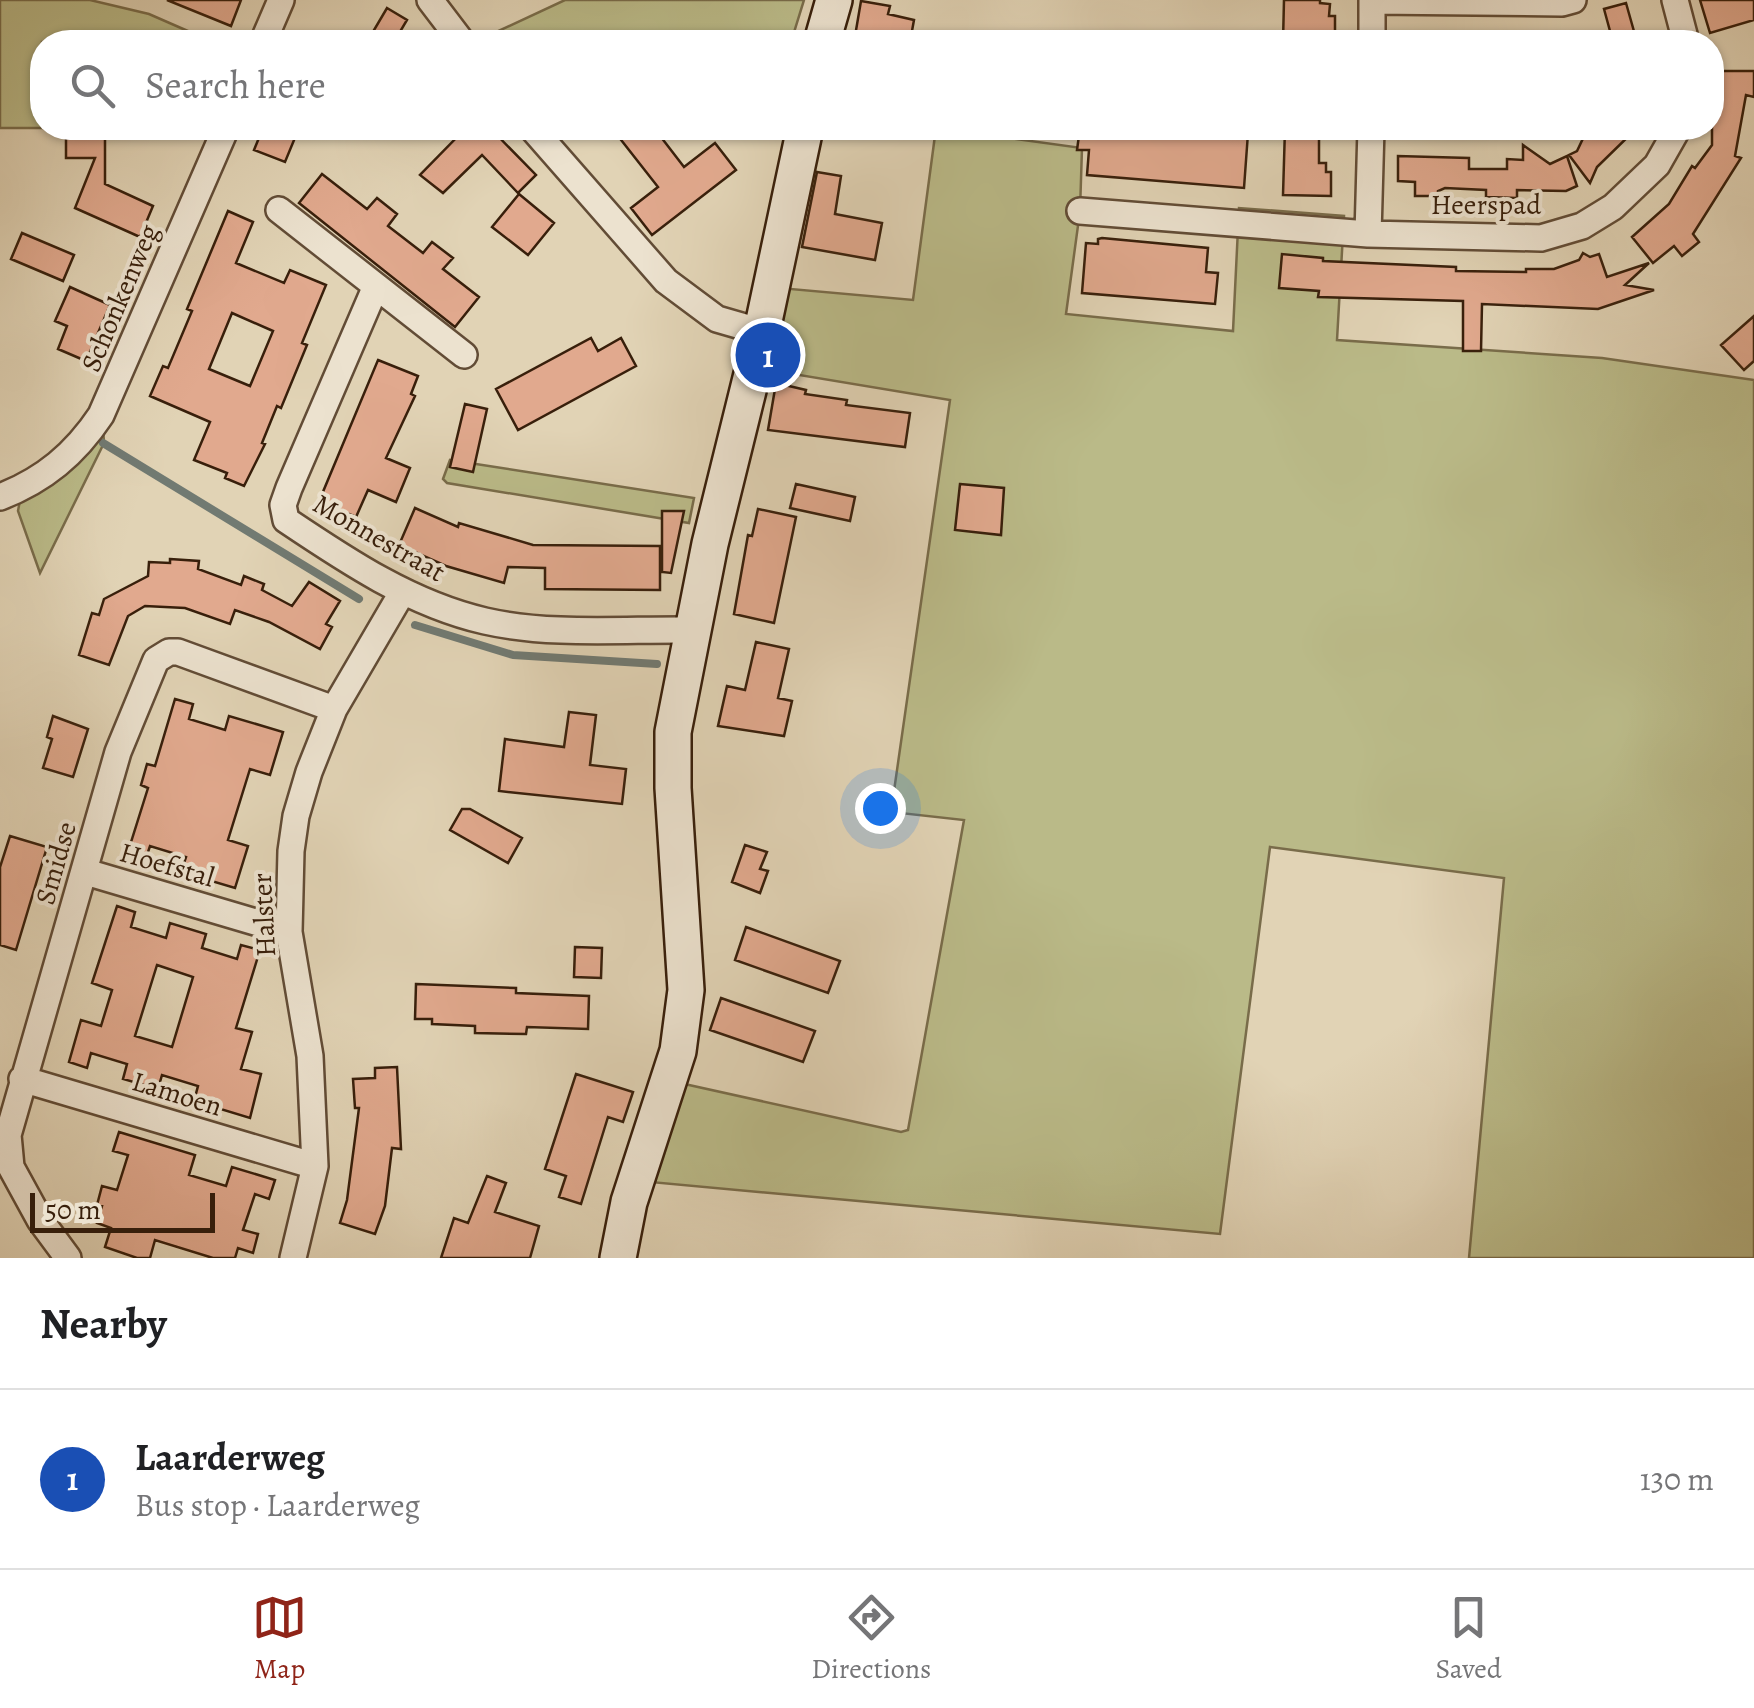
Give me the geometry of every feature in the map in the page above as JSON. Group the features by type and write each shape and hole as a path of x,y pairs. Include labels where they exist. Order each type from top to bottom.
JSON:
{"street":[{"path":"268,30 281,0"},
{"path":"430,0 453,30"},
{"path":"825,30 834,0"},
{"path":"1372,30 1372,0 1574,0"},
{"path":"1674,0 1683,30"},
{"name":"Schonkenweg","path":"0,496 44,476 88,434 104,410 221,140"},
{"path":"543,140 666,280 717,318 762,332"},
{"path":"618,1258 629,1202 678,1051 686,990 673,732 802,140"},
{"path":"1368,234 1371,140"},
{"name":"Heerspad","path":"1080,211 1368,234 1541,238 1582,226 1614,207 1656,165 1671,140"},
{"path":"280,210 464,355"},
{"name":"Monnestraat","path":"376,286 283,506 286,520 403,591 428,603 500,623 546,629 693,630"},
{"name":"Halster","path":"293,1258 314,1166 310,1056 289,932 296,816 334,708 403,591"},
{"name":"Smidse","path":"68,1258 5,1170 8,1136 118,752 156,660 168,652 178,652 334,708"},
{"name":"Hoefstal","path":"86,872 289,932"},
{"name":"Lamoen","path":"22,1079 314,1166"}],"green space":[{"path":"0,0 90,0 149,14 186,30 30,30 30,128 0,128"},
{"path":"565,0 804,0 795,30 500,30"},
{"path":"934,140 1024,140 1082,148 1080,211 1066,314 1233,331 1239,208 1344,216 1337,340 1602,358 1754,380 1754,1258 1469,1258 1504,878 1270,847 1220,1234 650,1182 680,1083 901,1132 908,1130 964,820 891,812 950,400 763,369 780,288 913,300"},
{"path":"103,427 104,443 40,573 18,511 20,500"},
{"path":"450,460 694,498 689,523 447,483 443,479"}],"building":[{"path":"167,0 241,0 231,26"},
{"path":"1284,0 1320,0 1330,4 1329,16 1335,16 1335,30 1283,30"},
{"path":"1700,0 1754,0 1754,20 1709,30"},
{"path":"861,1 890,6 888,14 914,20 912,30 856,30"},
{"path":"1626,3 1634,30 1610,30 1604,9"},
{"path":"387,8 407,20 401,30 374,30"},
{"path":"1724,71 1754,71 1754,97 1746,95 1735,156 1741,158 1693,234 1699,242 1682,256 1674,246 1653,263 1632,237 1669,204 1692,166 1695,168 1712,140 1724,140"},
{"path":"66,140 105,140 105,184 153,206 140,237 75,208 95,158 66,158"},
{"path":"258,140 294,140 285,162 254,150"},
{"path":"454,140 502,140 536,175 518,193 482,155 443,193 420,175"},
{"path":"621,140 663,140 684,167 715,143 736,170 652,235 631,208 658,187"},
{"path":"1078,140 1247,140 1244,188 1087,175 1089,150 1077,150"},
{"path":"1285,140 1319,140 1319,163 1326,163 1326,172 1331,172 1331,196 1283,195"},
{"path":"1582,140 1625,140 1597,167 1590,183 1569,155 1577,151"},
{"path":"1523,145 1550,164 1567,156 1577,186 1566,191 1517,190 1517,198 1486,197 1486,190 1445,188 1438,191 1438,196 1415,196 1415,182 1398,181 1398,156 1469,158 1469,169 1507,169 1507,159 1523,160"},
{"path":"817,172 841,176 835,214 882,223 875,260 802,247"},
{"path":"322,174 367,209 377,198 397,214 388,226 423,253 432,242 453,258 443,269 479,297 455,327 299,203"},
{"path":"519,194 554,223 528,255 492,227"},
{"path":"228,211 253,222 236,263 284,283 290,270 326,285 302,343 307,345 244,486 225,478 227,473 194,460 210,422 150,396 163,366 168,368 192,311 187,309","holes":["232,313 273,331 250,386 209,369"]},
{"path":"22,233 74,255 63,281 11,259"},
{"path":"1102,238 1208,248 1206,272 1218,273 1215,304 1082,293 1086,243 1098,244"},
{"path":"1583,253 1590,257 1599,254 1607,277 1649,263 1625,285 1654,290 1598,309 1482,304 1481,351 1463,351 1463,301 1318,297 1319,291 1279,288 1282,254 1323,261 1456,267 1456,271 1526,272 1554,269 1579,260"},
{"path":"70,287 110,305 86,361 58,349 67,326 55,321"},
{"path":"1754,316 1754,361 1744,370 1721,345"},
{"path":"591,338 598,351 621,338 636,366 518,430 496,389"},
{"path":"378,360 418,376 411,394 415,396 386,458 410,468 396,502 368,490 356,517 320,499"},
{"path":"776,383 806,390 805,394 847,400 846,405 910,413 905,447 768,430"},
{"path":"465,404 487,409 473,472 450,467"},
{"path":"796,484 855,497 850,521 790,508"},
{"path":"960,484 1004,488 1001,535 955,530"},
{"path":"415,508 458,527 459,523 533,545 660,546 660,590 545,589 545,568 508,567 504,583 446,566 399,545"},
{"path":"758,509 796,517 774,623 734,614 748,535 752,536"},
{"path":"662,511 684,511 671,573 662,572"},
{"path":"170,559 199,561 198,569 241,585 244,576 264,584 262,590 292,606 309,582 340,601 326,624 332,627 320,649 269,622 235,610 230,624 185,608 145,606 128,616 109,665 79,655 92,613 99,615 104,599 148,576 149,562 170,563"},
{"path":"756,642 789,649 778,698 792,701 784,736 718,726 727,686 745,690"},
{"path":"175,699 193,704 189,719 225,730 229,716 283,732 270,775 250,769 228,840 248,846 235,888 181,872 186,857 150,846 145,861 127,855 148,788 141,785 147,764 155,766"},
{"path":"569,712 596,715 590,765 626,769 622,804 499,791 505,739 564,747"},
{"path":"53,716 88,729 73,777 43,768 52,739 47,737"},
{"path":"462,809 470,809 522,838 508,863 450,830"},
{"path":"10,836 47,847 16,950 0,945 0,867"},
{"path":"745,845 767,852 760,869 768,871 760,893 732,882"},
{"path":"117,906 135,912 131,927 166,938 170,923 206,934 202,948 237,959 241,945 260,950 236,1028 252,1032 241,1069 261,1074 250,1118 194,1101 198,1086 162,1075 158,1089 123,1079 127,1064 91,1053 87,1068 69,1062 81,1020 101,1026 112,990 92,983","holes":["157,965 193,977 172,1047 135,1036"]},
{"path":"746,927 840,961 828,993 735,960"},
{"path":"575,947 602,948 601,978 574,977"},
{"path":"416,984 589,996 588,1029 527,1027 526,1034 475,1033 475,1026 432,1024 432,1019 415,1019"},
{"path":"721,998 815,1031 803,1062 710,1030"},
{"path":"397,1067 401,1149 392,1148 385,1206 375,1234 340,1223 347,1200 359,1108 355,1108 353,1079 375,1078 375,1068"},
{"path":"576,1074 633,1092 623,1122 608,1117 581,1204 559,1197 566,1176 545,1169"},
{"path":"119,1132 195,1155 189,1175 226,1186 232,1167 275,1180 269,1199 255,1194 243,1230 258,1234 253,1253 238,1248 235,1258 213,1258 155,1240 150,1258 137,1258 105,1247 111,1228 97,1223 102,1206 97,1205 102,1186 117,1190 128,1155 113,1151"},
{"path":"487,1176 506,1183 495,1212 539,1226 530,1258 441,1258 454,1218 468,1223"}],"waterway":[{"path":"103,443 359,599"},
{"path":"415,625 513,655 657,664"}],"place":[{"name":"Laarderweg","path":"768,355"}]}
